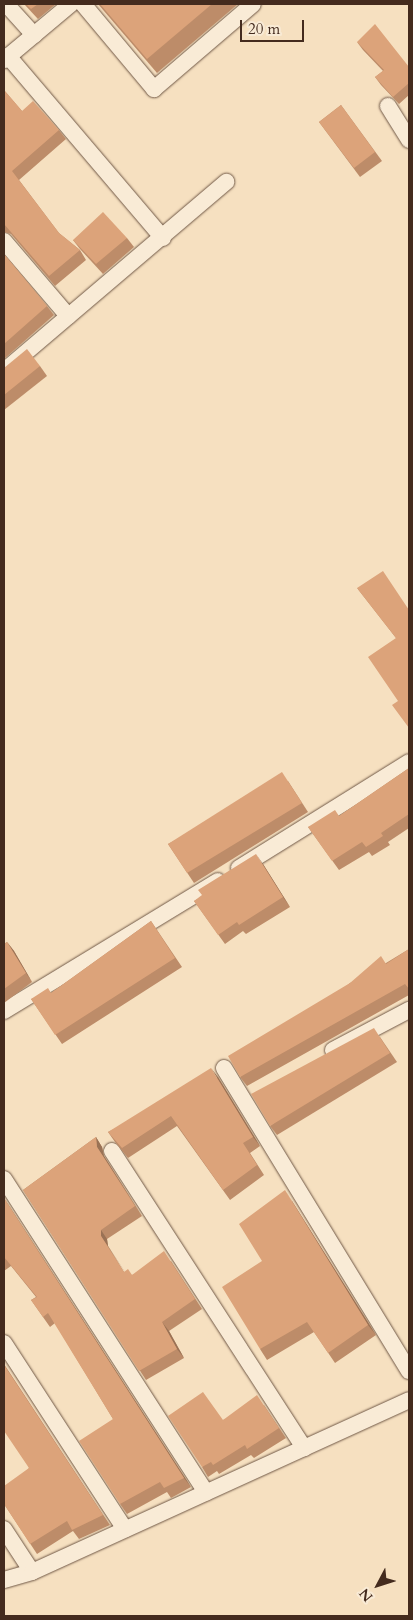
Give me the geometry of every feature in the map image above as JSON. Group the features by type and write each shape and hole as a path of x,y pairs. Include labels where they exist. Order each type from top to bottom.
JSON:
{"street":[{"path":"6,4 34,35"},
{"path":"71,4 6,58 163,238"},
{"path":"83,4 154,89 252,4"},
{"path":"388,106 409,140"},
{"path":"4,370 163,238 226,182"},
{"path":"4,241 68,316"},
{"path":"4,1011 409,762"},
{"path":"317,1059 409,1010"},
{"path":"224,1068 409,1371"},
{"path":"243,1100 260,1091"},
{"path":"112,1151 304,1448"},
{"path":"4,1179 206,1492"},
{"path":"4,1343 125,1529"},
{"path":"4,1580 32,1572 409,1400"},
{"path":"4,1528 32,1572"}],"building":[{"path":"26,4 38,4 31,9"},
{"path":"100,4 212,4 147,59"},
{"path":"375,24 409,67 409,83 393,97 375,77 384,70 357,42"},
{"path":"4,90 22,111 33,101 59,130 12,171 59,233 80,250 49,276 4,224"},
{"path":"341,105 375,152 354,168 319,122"},
{"path":"103,212 127,238 96,264 73,240"},
{"path":"4,254 47,306 4,344"},
{"path":"27,349 40,366 4,395 4,368"},
{"path":"383,571 409,610 409,728 392,705 398,701 368,657 396,638 357,588"},
{"path":"409,768 409,814 381,833 383,836 366,847 362,842 332,861 308,827 335,810 339,816"},
{"path":"282,772 302,803 187,873 168,844"},
{"path":"256,854 283,897 239,925 237,922 218,935 194,901 202,895 198,890"},
{"path":"151,921 175,958 55,1035 31,999 48,988 51,993"},
{"path":"7,942 26,973 4,989 4,944"},
{"path":"409,949 409,989 405,984 240,1077 228,1056 350,983 381,956 386,964"},
{"path":"374,1028 390,1053 270,1126 251,1094"},
{"path":"211,1068 253,1137 243,1143 257,1165 223,1190 171,1116 122,1148 108,1132"},
{"path":"96,1137 97,1147 135,1206 101,1230 101,1236 124,1272 128,1269 132,1275 164,1251 195,1299 162,1322 177,1349 139,1371 23,1190"},
{"path":"285,1190 368,1325 328,1353 307,1322 260,1349 222,1287 262,1261 239,1224"},
{"path":"4,1198 184,1478 164,1488 160,1482 120,1504 79,1441 113,1419 48,1313 43,1317 31,1300 37,1297 4,1257"},
{"path":"4,1365 103,1515 72,1530 67,1521 30,1544 4,1504 4,1486 29,1468 4,1431"},
{"path":"203,1392 223,1420 257,1395 279,1428 247,1449 245,1445 213,1465 211,1462 202,1467 168,1416"}]}
